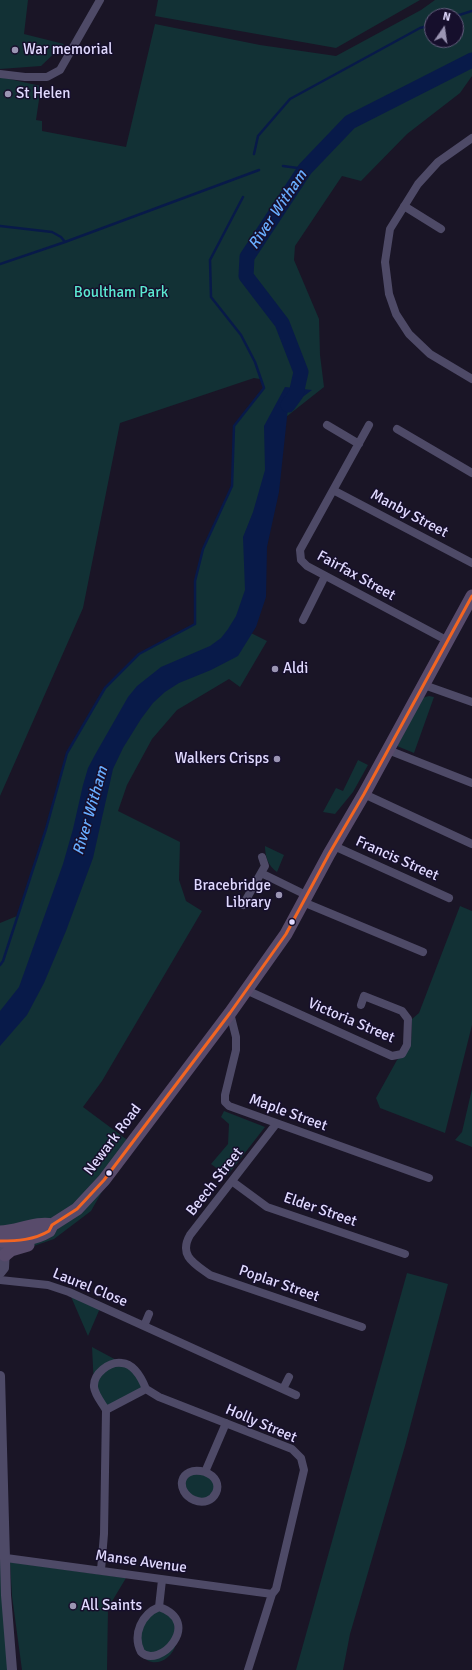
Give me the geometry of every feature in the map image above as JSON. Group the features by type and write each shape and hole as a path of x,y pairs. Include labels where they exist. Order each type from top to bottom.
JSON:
{"main road":[{"name":"Newark Road","path":"3,1236 34,1238 49,1231 52,1225 77,1209 104,1180 230,1013 286,934 472,596"},
{"name":"Newark Road","path":"3,1236 43,1222 52,1225"},
{"path":"5,1255 16,1249 30,1245 34,1238"}],"street":[{"path":"0,74 47,78 60,70 100,0"},
{"path":"472,138 438,162 418,184 390,228 386,262 389,294 396,314 409,334 430,354 472,379"},
{"path":"404,206 441,229"},
{"path":"327,425 359,444"},
{"name":"Fairfax Street","path":"369,425 300,550 301,560 325,576 448,641"},
{"path":"397,428 472,472"},
{"name":"Manby Street","path":"333,490 472,563"},
{"path":"303,620 325,576"},
{"path":"424,685 472,702"},
{"path":"388,750 472,783"},
{"path":"364,794 472,844"},
{"name":"Francis Street","path":"334,846 449,898"},
{"path":"243,906 265,866 262,857"},
{"path":"261,873 304,899 423,952"},
{"name":"Victoria Street","path":"246,990 392,1056 402,1054 407,1045 408,1019 402,1011 364,996 361,1005"},
{"name":"Maple Street","path":"230,1013 236,1037 236,1050 225,1095 225,1102 229,1106 429,1178"},
{"name":"Beech Street","path":"190,1260 186,1251 186,1242 276,1124"},
{"name":"Elder Street","path":"233,1182 267,1207 405,1254"},
{"path":"0,1273 4,1268 5,1255 3,1236"},
{"name":"Poplar Street","path":"190,1260 210,1275 362,1327"},
{"name":"Laurel Close","path":"0,1280 48,1285 69,1292 296,1395"},
{"path":"144,1326 149,1314"},
{"path":"101,1570 104,1534 106,1410 96,1394 94,1386 99,1372 110,1364 122,1362 133,1369 142,1378 146,1389 106,1410"},
{"path":"0,1376 6,1595 12,1670"},
{"path":"283,1389 289,1377"},
{"name":"Holly Street","path":"146,1389 159,1397 292,1449 301,1458 304,1470 276,1589 272,1594 248,1670"},
{"path":"205,1472 226,1423"},
{"path":"198,1470 205,1472 212,1475 216,1479 218,1485 216,1492 213,1498 205,1502 196,1501 188,1497 184,1492 182,1482 184,1476 189,1471 198,1470"},
{"name":"Manse Avenue","path":"6,1558 272,1594"},
{"path":"152,1664 145,1659 140,1652 138,1631 141,1622 146,1616 159,1606 162,1580"},
{"path":"159,1606 173,1616 178,1627 177,1644 166,1660"}],"green space":[{"path":"0,0 28,0 24,34 64,44 41,66 0,69"},
{"path":"158,0 420,0 336,48 155,16"},
{"name":"Boultham Park","path":"435,0 472,0 472,76 460,93 407,134 361,181 342,176 295,246 294,260 319,319 320,355 324,387 272,428 243,629 267,641 240,687 229,679 177,710 152,739 127,785 118,811 180,842 179,880 186,901 202,911 102,1081 83,1107 130,1142 91,1211 54,1239 22,1250 0,1242 0,923 17,916 46,829 67,753 105,688 139,654 195,624 195,581 203,549 232,486 234,426 264,389 260,379 254,378 120,423 83,608 0,796 0,77 41,86 36,120 42,121 42,131 126,147 155,24 260,45 336,56 421,10"},
{"path":"429,696 434,697 414,753 397,746 422,698"},
{"path":"358,760 368,765 353,792 335,814 323,812 336,788 343,791"},
{"path":"265,846 284,855 277,872 271,867"},
{"path":"460,906 472,911 472,1025 445,1133 380,1108 376,1098 397,1060 411,1046 412,1019 419,1013"},
{"path":"472,1089 472,1147 455,1140 462,1132"},
{"path":"224,1111 265,1127 227,1176 211,1164 228,1144 229,1124 221,1117"},
{"path":"407,1273 448,1284 405,1446 350,1634 343,1670 296,1670"},
{"path":"69,1292 101,1306 88,1336"},
{"path":"92,1347 133,1369 146,1389 106,1410 94,1386"},
{"path":"0,1376 12,1670 0,1670"},
{"path":"205,1472 217,1485 205,1502 188,1497 184,1476"},
{"path":"10,1562 126,1578 108,1608 107,1670 22,1670 12,1596"},
{"path":"157,1607 173,1616 176,1634 176,1644 173,1650 170,1655 160,1662 150,1661 141,1653 138,1631"}],"water":[{"path":"285,387 312,390 288,408 279,492 267,547 266,597 256,627 238,656 211,670 179,683 165,692 153,703 141,719 123,748 113,769 93,858 66,931 44,983 27,1015 0,1046 0,1011 19,987 63,864 88,768 96,753 128,697 137,686 161,667 210,646 221,638 236,616 245,590 243,537 253,512 265,470 264,426"}],"waterway":[{"path":"464,14 472,11"},
{"path":"254,154 258,136 290,99 424,27"},
{"name":"River Witham","path":"288,405 296,394 301,372 282,323 246,276 247,257 305,169 350,122 472,60"},
{"path":"283,166 305,169"},
{"path":"0,264 65,242 259,170"},
{"path":"0,965 3,961 46,829 67,753 105,688 139,654 195,624 195,581 203,549 232,486 234,426 264,388 255,362 241,335 211,297 210,260 243,197"},
{"path":"0,226 52,232 61,237 65,242"}],"transit line":[{"path":"0,1241 13,1241 43,1234 49,1231 52,1225 77,1209 104,1180 230,1013 286,934 472,596"}],"place":[{"name":"War memorial","path":"15,50"},
{"name":"St Helen","path":"8,94"},
{"name":"Aldi","path":"275,669"},
{"name":"Walkers Crisps","path":"277,759"},
{"name":"Bracebridge Library","path":"279,895"},
{"name":"All Saints","path":"73,1606"}]}
